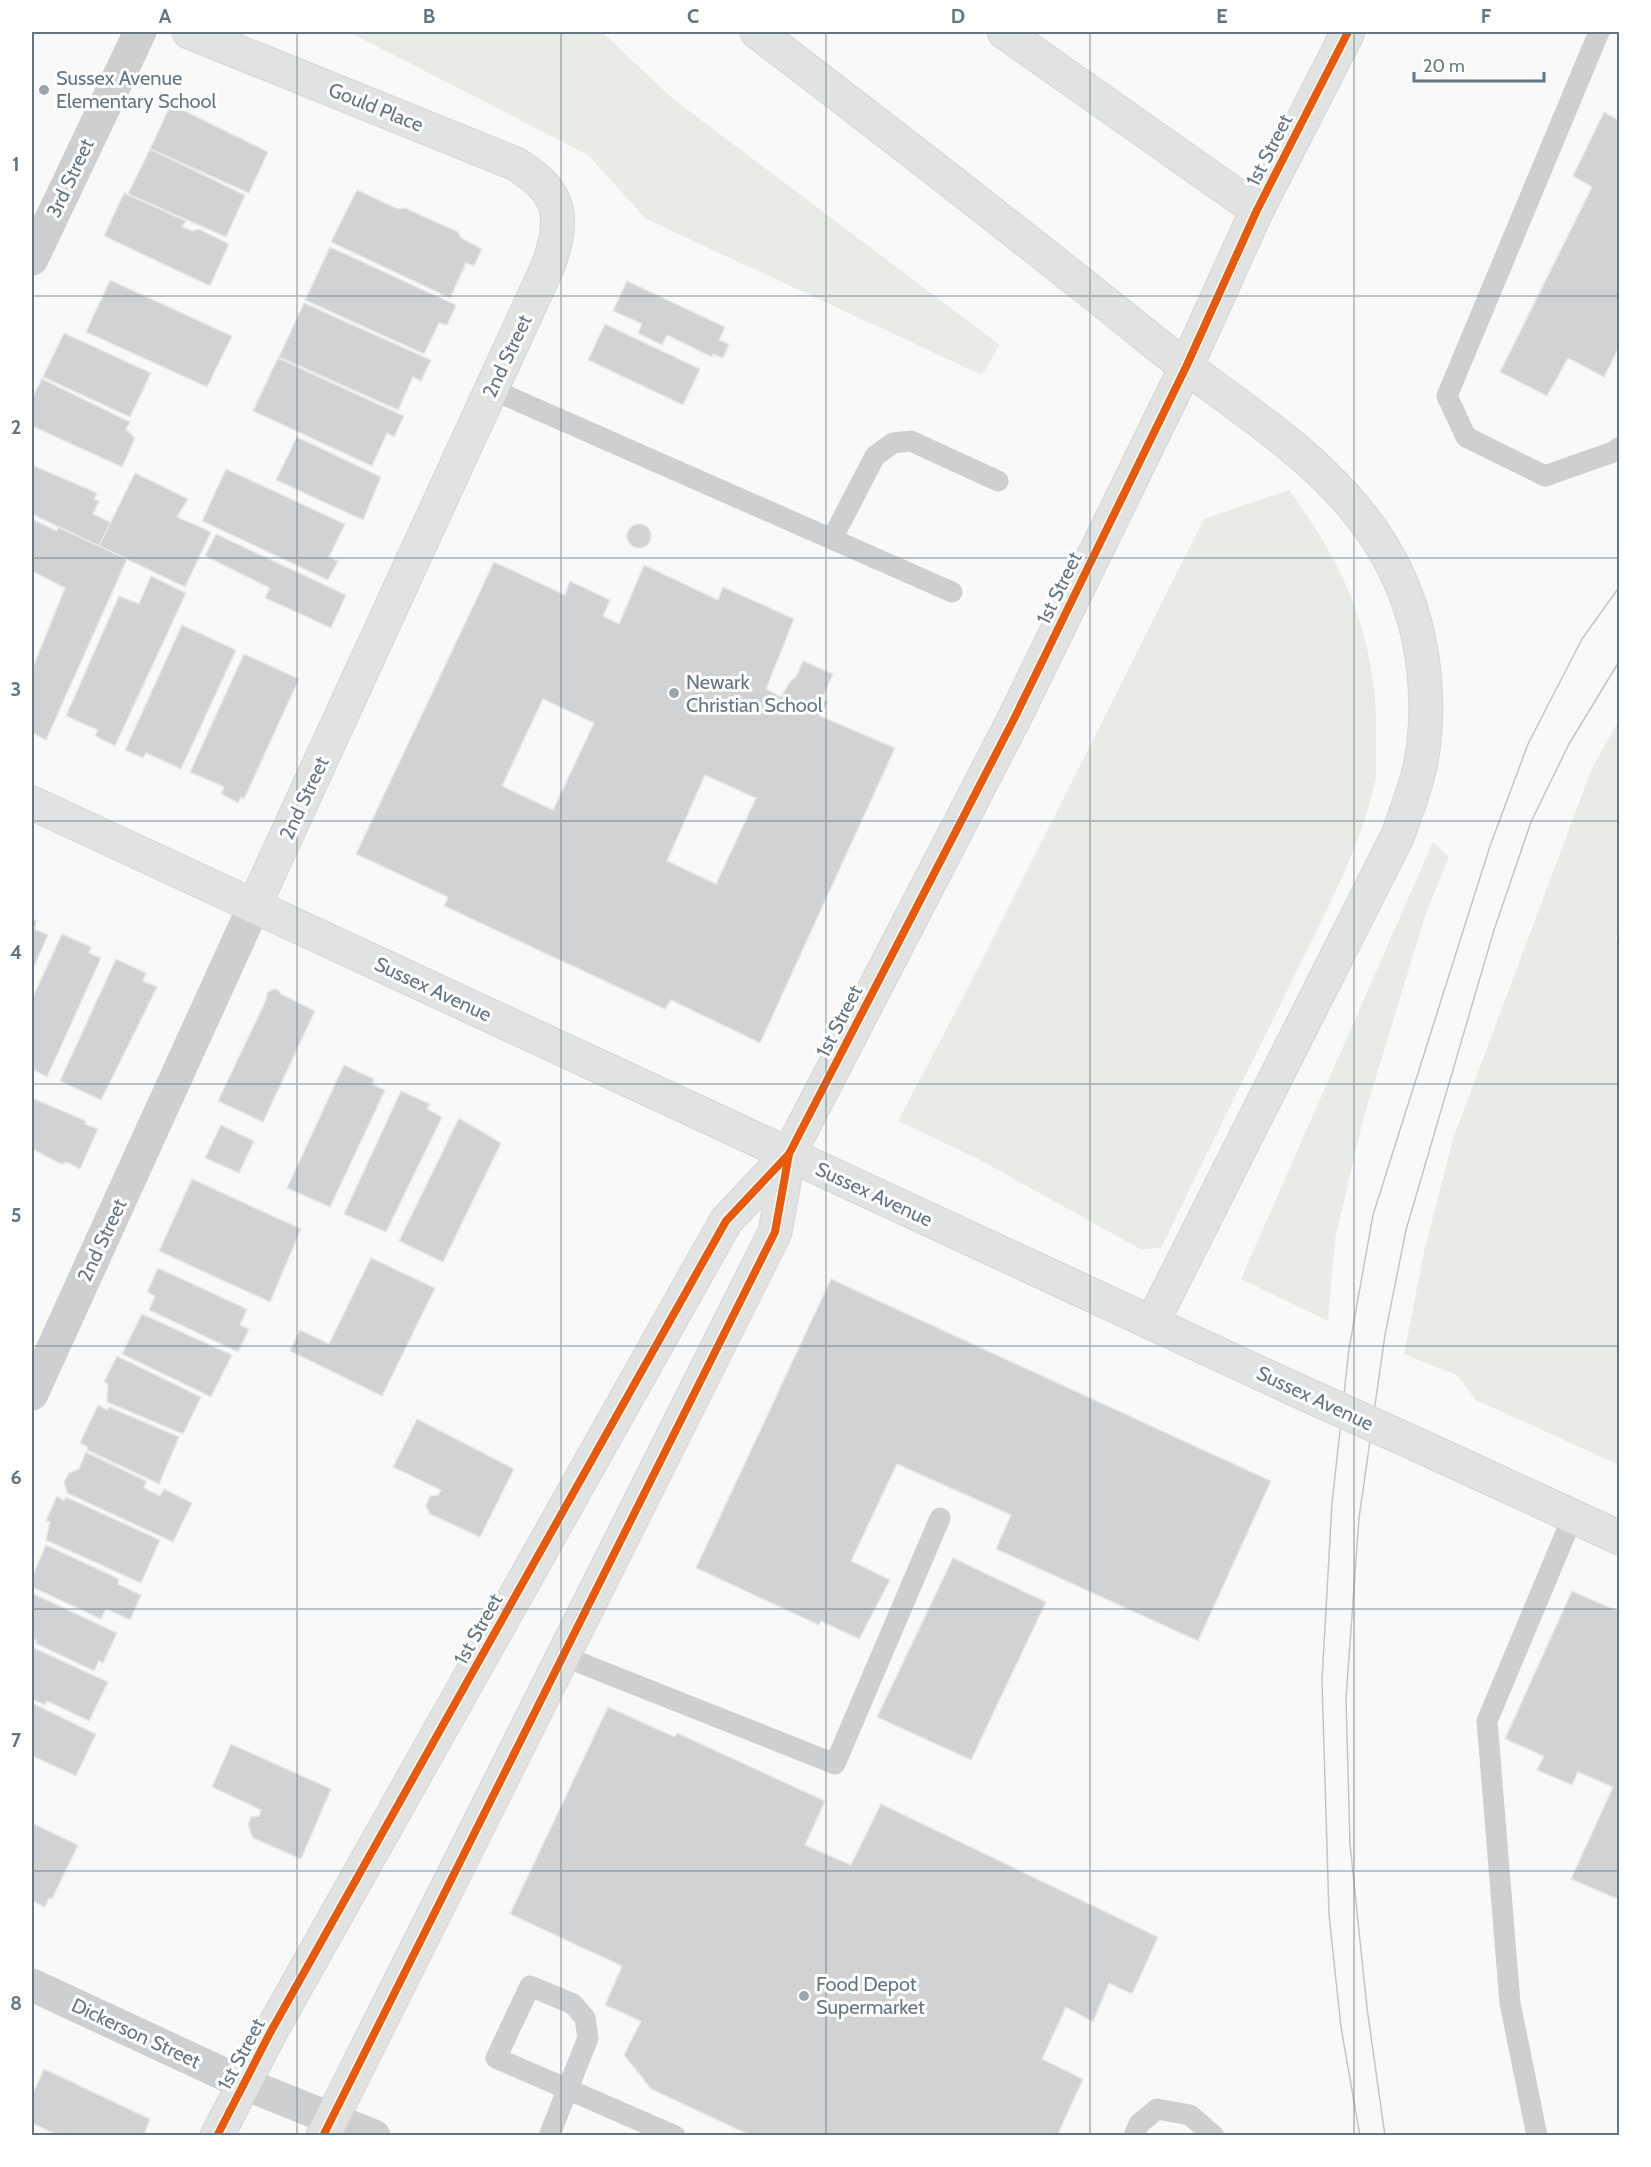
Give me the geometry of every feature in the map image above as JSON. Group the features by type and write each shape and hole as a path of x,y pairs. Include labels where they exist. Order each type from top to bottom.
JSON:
{"main road":[{"name":"Gould Place","path":"189,32 516,164 543,183 553,197"},
{"path":"757,32 992,212 1186,367 1272,431 1333,482 1358,509 1382,544 1399,576 1413,613 1425,686 1425,722 1421,763 1397,837 1152,1323"},
{"path":"1004,32 1257,210"},
{"name":"1st Street","path":"217,2136 243,2083 726,1221 789,1154 1014,719 1186,367 1257,210 1348,32"},
{"name":"2nd Street","path":"254,906 492,389 553,250 557,224 553,197"},
{"name":"Sussex Avenue","path":"32,803 1620,1538"},
{"name":"1st Street","path":"327,2127 775,1232 789,1154"}],"street":[{"name":"3rd Street","path":"32,259 140,32"},
{"name":"2nd Street","path":"32,1394 254,906"},
{"name":"Dickerson Street","path":"32,1985 243,2083 327,2127 374,2136"}],"lane":[{"path":"1599,32 1447,396 1466,437 1545,476 1613,452 1620,447"},
{"path":"492,389 952,592"},
{"path":"832,539 875,456 893,443 911,441 998,481"},
{"path":"1538,2136 1510,2003 1487,1721 1573,1516"},
{"path":"563,1656 835,1764 940,1518"},
{"path":"549,2136 569,2088 588,2038 585,2018 573,2004 530,1986 496,2058 569,2088 675,2136"},
{"path":"1134,2136 1140,2124 1157,2109 1191,2115 1214,2136"}],"shaded area":[{"path":"349,32 602,32 672,98 1000,345 982,375 646,219 588,155"},
{"path":"1289,490 1327,548 1342,577 1365,639 1372,672 1375,705 1375,782 1359,836 1336,890 1161,1248 1140,1249 980,1160 898,1121 967,990 1204,519"},
{"path":"1619,720 1620,927 1615,939 1620,941 1619,1465 1476,1400 1457,1375 1404,1354 1424,1252 1453,1139 1592,768"},
{"path":"1433,842 1449,857 1426,913 1364,1116 1335,1239 1328,1321 1241,1279"}],"building":[{"path":"171,104 268,152 249,193 150,149"},
{"path":"1604,112 1620,121 1620,345 1604,377 1568,358 1547,396 1500,372 1592,187 1573,176"},
{"path":"150,149 245,195 226,237 128,194"},
{"path":"357,190 398,209 405,208 458,232 461,238 482,249 474,266 466,263 450,298 331,242"},
{"path":"124,193 186,221 182,227 192,231 199,229 229,244 210,286 104,236"},
{"path":"330,247 456,305 447,325 439,323 424,354 305,300"},
{"path":"110,280 232,336 207,387 86,332"},
{"path":"627,281 725,327 719,340 729,344 723,358 713,354 712,357 667,335 662,345 638,333 642,324 613,311"},
{"path":"304,303 431,360 421,381 413,377 398,410 279,357"},
{"path":"605,324 700,369 683,405 588,360"},
{"path":"64,333 151,373 130,417 43,377"},
{"path":"278,358 404,416 394,437 387,433 372,466 253,411"},
{"path":"42,379 130,422 126,429 135,438 122,467 32,426 32,398"},
{"path":"297,437 381,477 363,520 276,480"},
{"path":"32,465 97,493 94,499 99,501 93,514 112,523 99,546 32,514"},
{"path":"226,469 345,524 329,557 338,561 328,580 202,521"},
{"path":"135,473 188,499 177,517 211,532 185,587 99,546"},
{"path":"32,519 57,531 58,527 127,559 46,740 32,733 32,670 65,588 32,571"},
{"path":"639,524 648,527 651,536 648,545 639,548 630,545 627,536 630,527"},
{"path":"216,534 346,595 331,628 265,598 270,588 205,556"},
{"path":"494,562 565,595 570,581 610,600 603,616 619,624 644,565 718,600 723,587 794,619 766,689 781,697 791,680 796,677 803,661 833,674 822,699 828,702 820,716 895,748 760,1043 671,1000 665,1009 444,906 448,897 356,854","holes":["543,699 594,723 553,810 502,786","705,775 756,798 716,884 667,861"]},
{"path":"151,576 186,593 115,746 95,736 98,730 66,716 119,596 139,604"},
{"path":"182,625 236,650 181,769 146,753 143,758 125,750"},
{"path":"244,654 299,679 244,799 241,797 238,803 221,794 224,787 190,772"},
{"path":"32,919 37,921 34,929 48,935 32,971"},
{"path":"62,934 91,947 89,953 101,958 47,1077 32,1069 32,999"},
{"path":"116,959 146,973 143,981 157,987 101,1100 60,1081"},
{"path":"277,989 281,994 315,1011 263,1122 218,1101 266,1000 267,993"},
{"path":"344,1065 374,1079 372,1084 385,1090 330,1207 287,1188"},
{"path":"401,1091 430,1104 427,1109 442,1117 386,1232 344,1214"},
{"path":"32,1098 86,1121 85,1124 98,1129 80,1169 67,1162 61,1164 32,1149"},
{"path":"459,1118 501,1143 443,1262 399,1241"},
{"path":"221,1125 254,1141 239,1173 205,1158"},
{"path":"192,1179 301,1229 270,1302 159,1251"},
{"path":"371,1258 435,1288 382,1396 290,1351 300,1330 329,1344"},
{"path":"158,1268 247,1309 240,1325 249,1329 238,1352 149,1310 155,1296 147,1292"},
{"path":"831,1279 1271,1481 1198,1641 996,1549 1011,1515 897,1464 851,1561 890,1580 859,1639 821,1621 819,1625 696,1568"},
{"path":"142,1314 232,1355 211,1397 122,1354"},
{"path":"117,1356 201,1397 183,1434 107,1402 108,1384 104,1382"},
{"path":"98,1405 108,1410 109,1407 179,1437 159,1484 87,1450 88,1447 80,1443"},
{"path":"417,1419 514,1469 480,1537 430,1514 426,1506 430,1496 438,1495 441,1490 393,1467"},
{"path":"86,1452 146,1481 144,1488 160,1496 164,1489 192,1503 173,1542 67,1493 64,1482 69,1473 79,1469"},
{"path":"57,1496 64,1501 66,1497 160,1540 141,1583 46,1540 50,1522 46,1521"},
{"path":"46,1545 119,1579 118,1584 141,1595 130,1620 106,1609 101,1619 32,1587 32,1577"},
{"path":"953,1558 1046,1602 971,1760 877,1717"},
{"path":"1572,1591 1620,1612 1620,1900 1571,1879 1613,1787 1578,1772 1572,1785 1537,1770 1544,1756 1505,1739"},
{"path":"32,1593 117,1633 103,1663 99,1661 94,1671 35,1643 37,1641 32,1638"},
{"path":"32,1647 108,1682 89,1721 47,1701 45,1705 32,1699"},
{"path":"32,1703 96,1734 76,1776 32,1756"},
{"path":"608,1707 675,1737 677,1733 825,1801 805,1845 851,1865 881,1804 1158,1937 1132,1994 1109,1983 1093,2022 1066,2007 1042,2059 1083,2079 1057,2136 752,2136 651,2089 624,2055 641,2021 605,2005 622,1966 510,1914"},
{"path":"231,1744 331,1789 301,1859 253,1838 248,1825 251,1817 259,1816 261,1810 212,1787"},
{"path":"32,1823 78,1845 52,1899 49,1898 45,1907 32,1901"},
{"path":"44,2069 150,2119 145,2132 150,2136 59,2136 32,2123 32,2096"}],"tram line":[{"path":"1360,2136 1341,2027 1329,1915 1322,1680 1332,1503 1349,1349 1373,1215 1490,846 1528,744 1582,639 1620,586"},
{"path":"1385,2136 1367,2008 1350,1844 1346,1699 1359,1518 1385,1335 1406,1230 1494,930 1531,822 1569,744 1620,660"}],"cycle path":[{"path":"217,2136 270,2033 726,1221 789,1154 1014,719 1186,367 1257,210 1348,32"},
{"path":"323,2136 775,1232 789,1154"}],"place":[{"name":"Sussex Avenue Elementary School","path":"44,90"},
{"name":"Newark Christian School","path":"674,693"},
{"name":"Food Depot Supermarket","path":"804,1996"}]}
